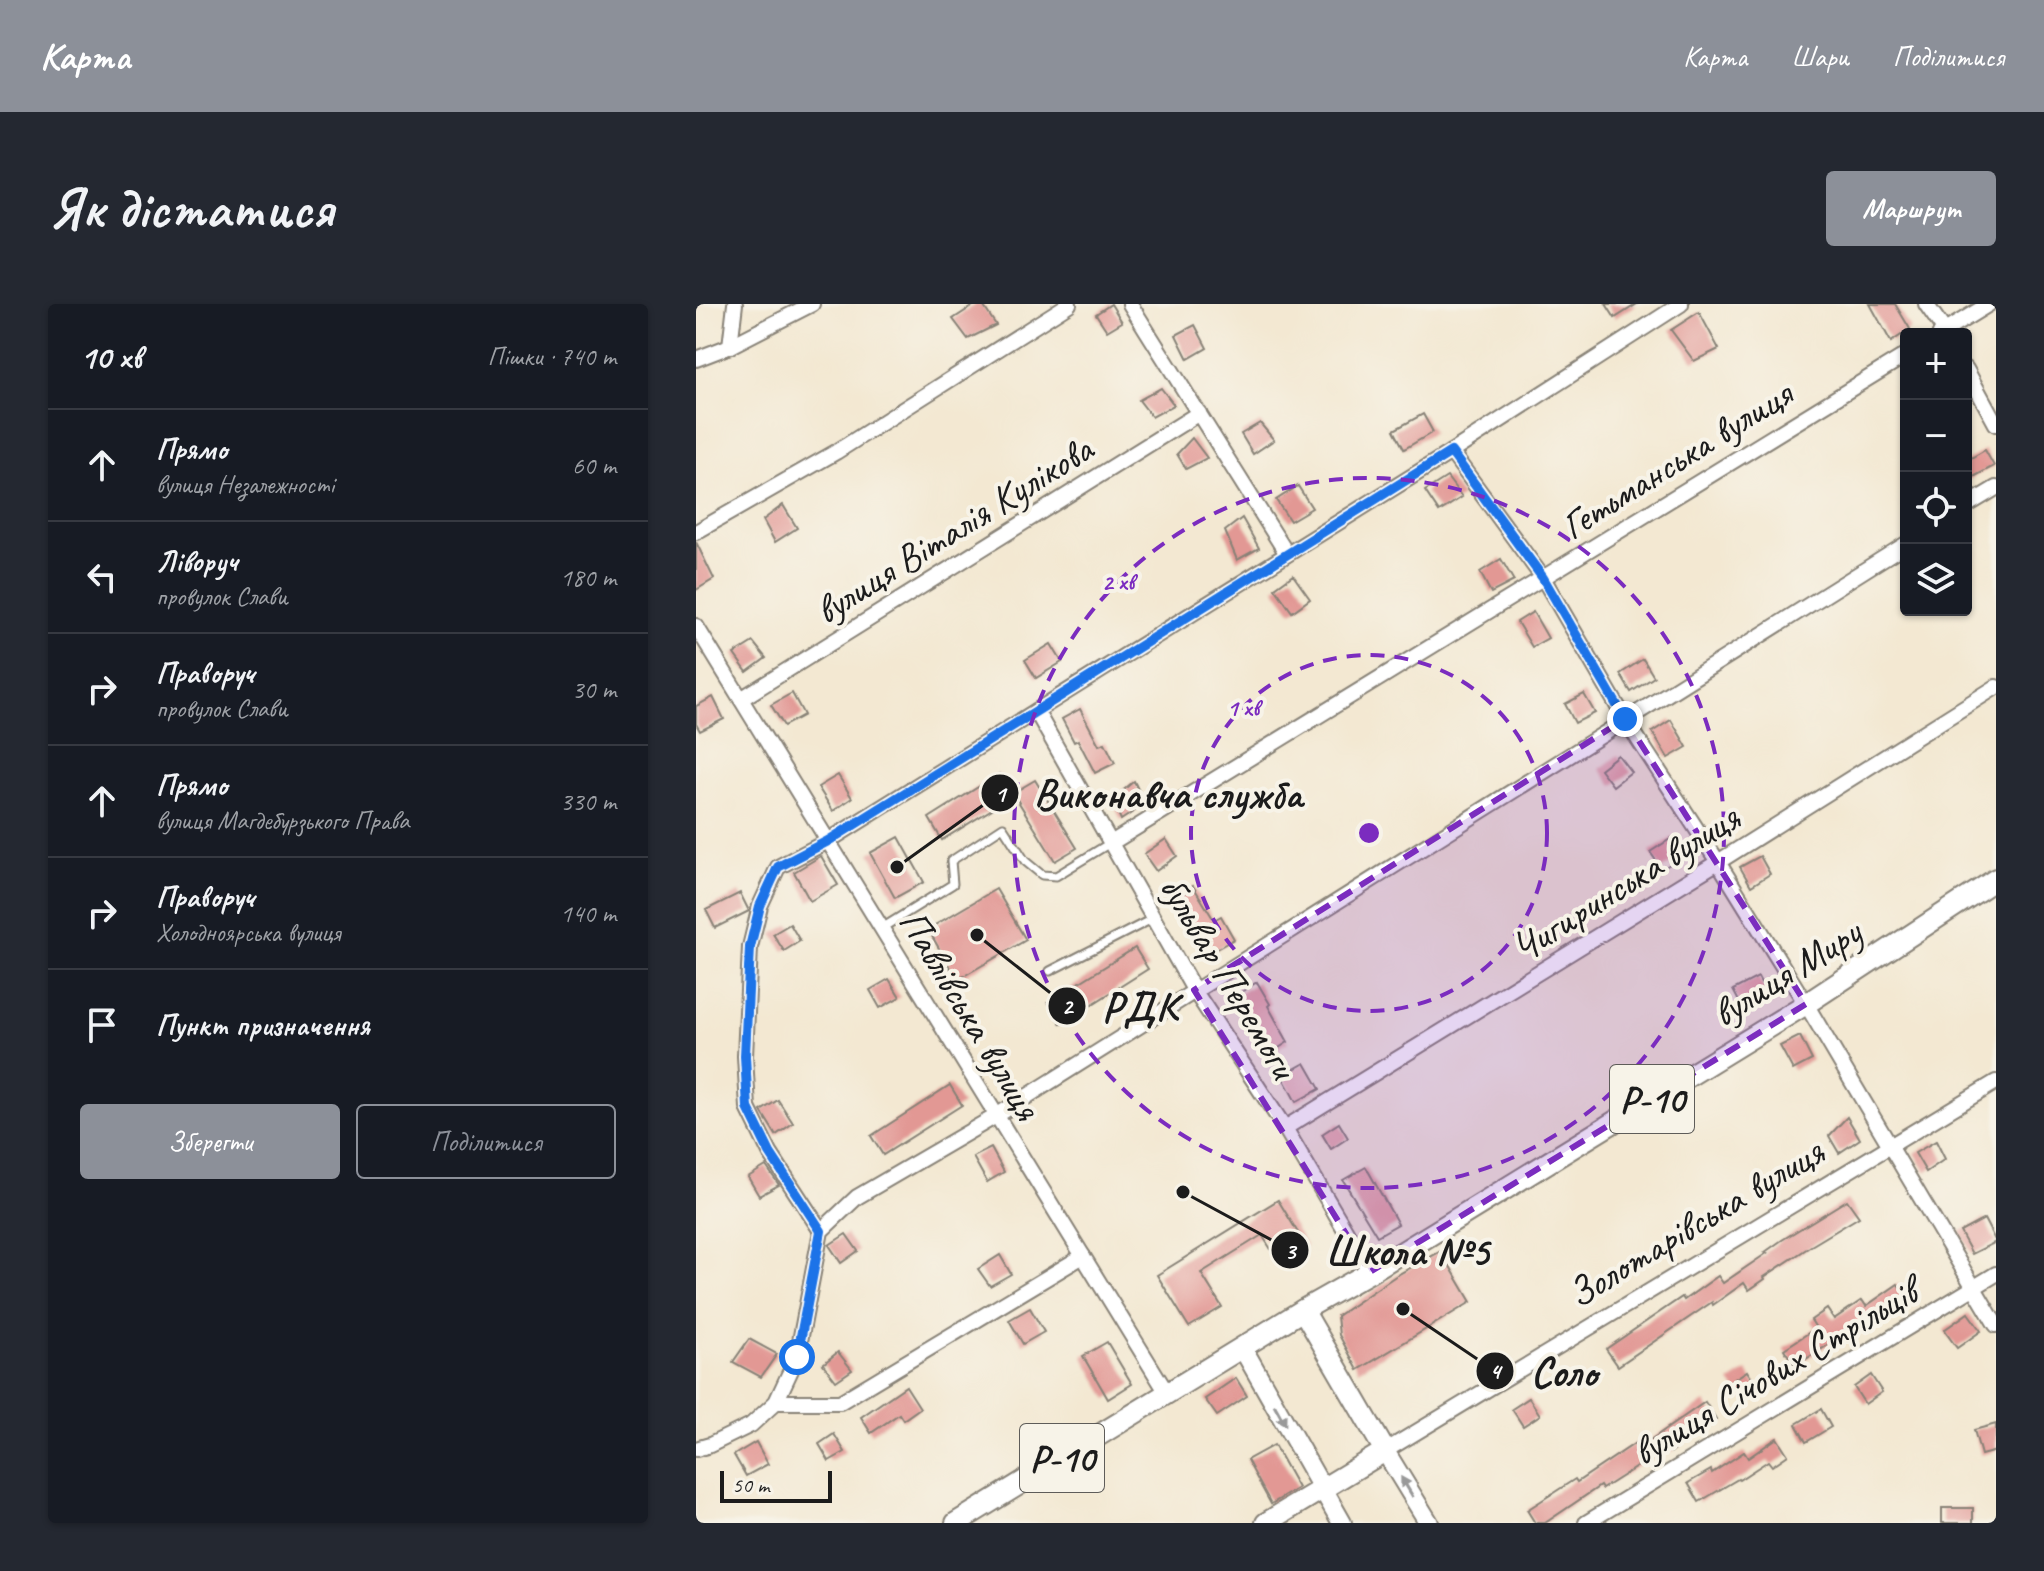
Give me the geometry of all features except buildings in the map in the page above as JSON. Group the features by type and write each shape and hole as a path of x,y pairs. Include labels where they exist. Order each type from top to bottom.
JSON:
{"main road":[{"name":"вулиця Миру","path":"956,1523 1806,1004 1996,879"},
{"path":"1303,1310 1429,1523"},
{"path":"1242,1347 1342,1523"},
{"name":"Золотарівська вулиця","path":"1266,1523 1385,1451"}],"street":[{"path":"730,346 735,304"},
{"path":"696,359 730,346 812,304"},
{"path":"696,532 836,452 1069,304"},
{"path":"1130,304 1287,554"},
{"path":"1926,304 1941,328"},
{"path":"1952,328 1989,304"},
{"path":"821,1231 770,1153 748,1108 745,1056 750,947 760,906 778,867 828,841 1451,452 1675,306"},
{"name":"Гетьманська вулиця","path":"1111,843 1900,359"},
{"path":"1972,380 1996,424"},
{"name":"вулиця Віталія Кулікова","path":"741,699 1199,413"},
{"path":"1451,452 1543,578 1625,719 1806,1004 1996,1325"},
{"path":"1972,502 1996,488"},
{"path":"696,1449 751,1425 776,1402 797,1357 821,1231 857,1197 996,1116 1900,548"},
{"name":"Павлівська вулиця","path":"696,626 1167,1393"},
{"name":"Чигиринська вулиця","path":"1285,1128 1996,687"},
{"name":"бульвар Перемоги","path":"1036,711 1194,990 1285,1128 1370,1272"},
{"name":"Золотарівська вулиця","path":"1385,1451 1996,1082"},
{"path":"776,1402 840,1402 1083,1256"},
{"name":"вулиця Січових Стрільців","path":"1586,1523 1996,1274"}],"lane":[{"path":"882,928 953,884 951,861 1003,827 1025,861 1042,875 1056,876 1111,843"},
{"path":"1050,971 1154,918"}],"highlighted area":[{"path":"1625,719 1806,1004 1370,1272 1194,990"}],"place":[{"name":"Виконавча служба","path":"897,867"},
{"name":"РДК","path":"977,935"},
{"name":"Школа №5","path":"1183,1192"},
{"name":"Соло","path":"1403,1309"}],"route":[{"path":"797,1357 821,1231 770,1153 748,1108 745,1056 750,947 760,906 778,867 828,841 1451,452 1543,578 1625,719"}]}
